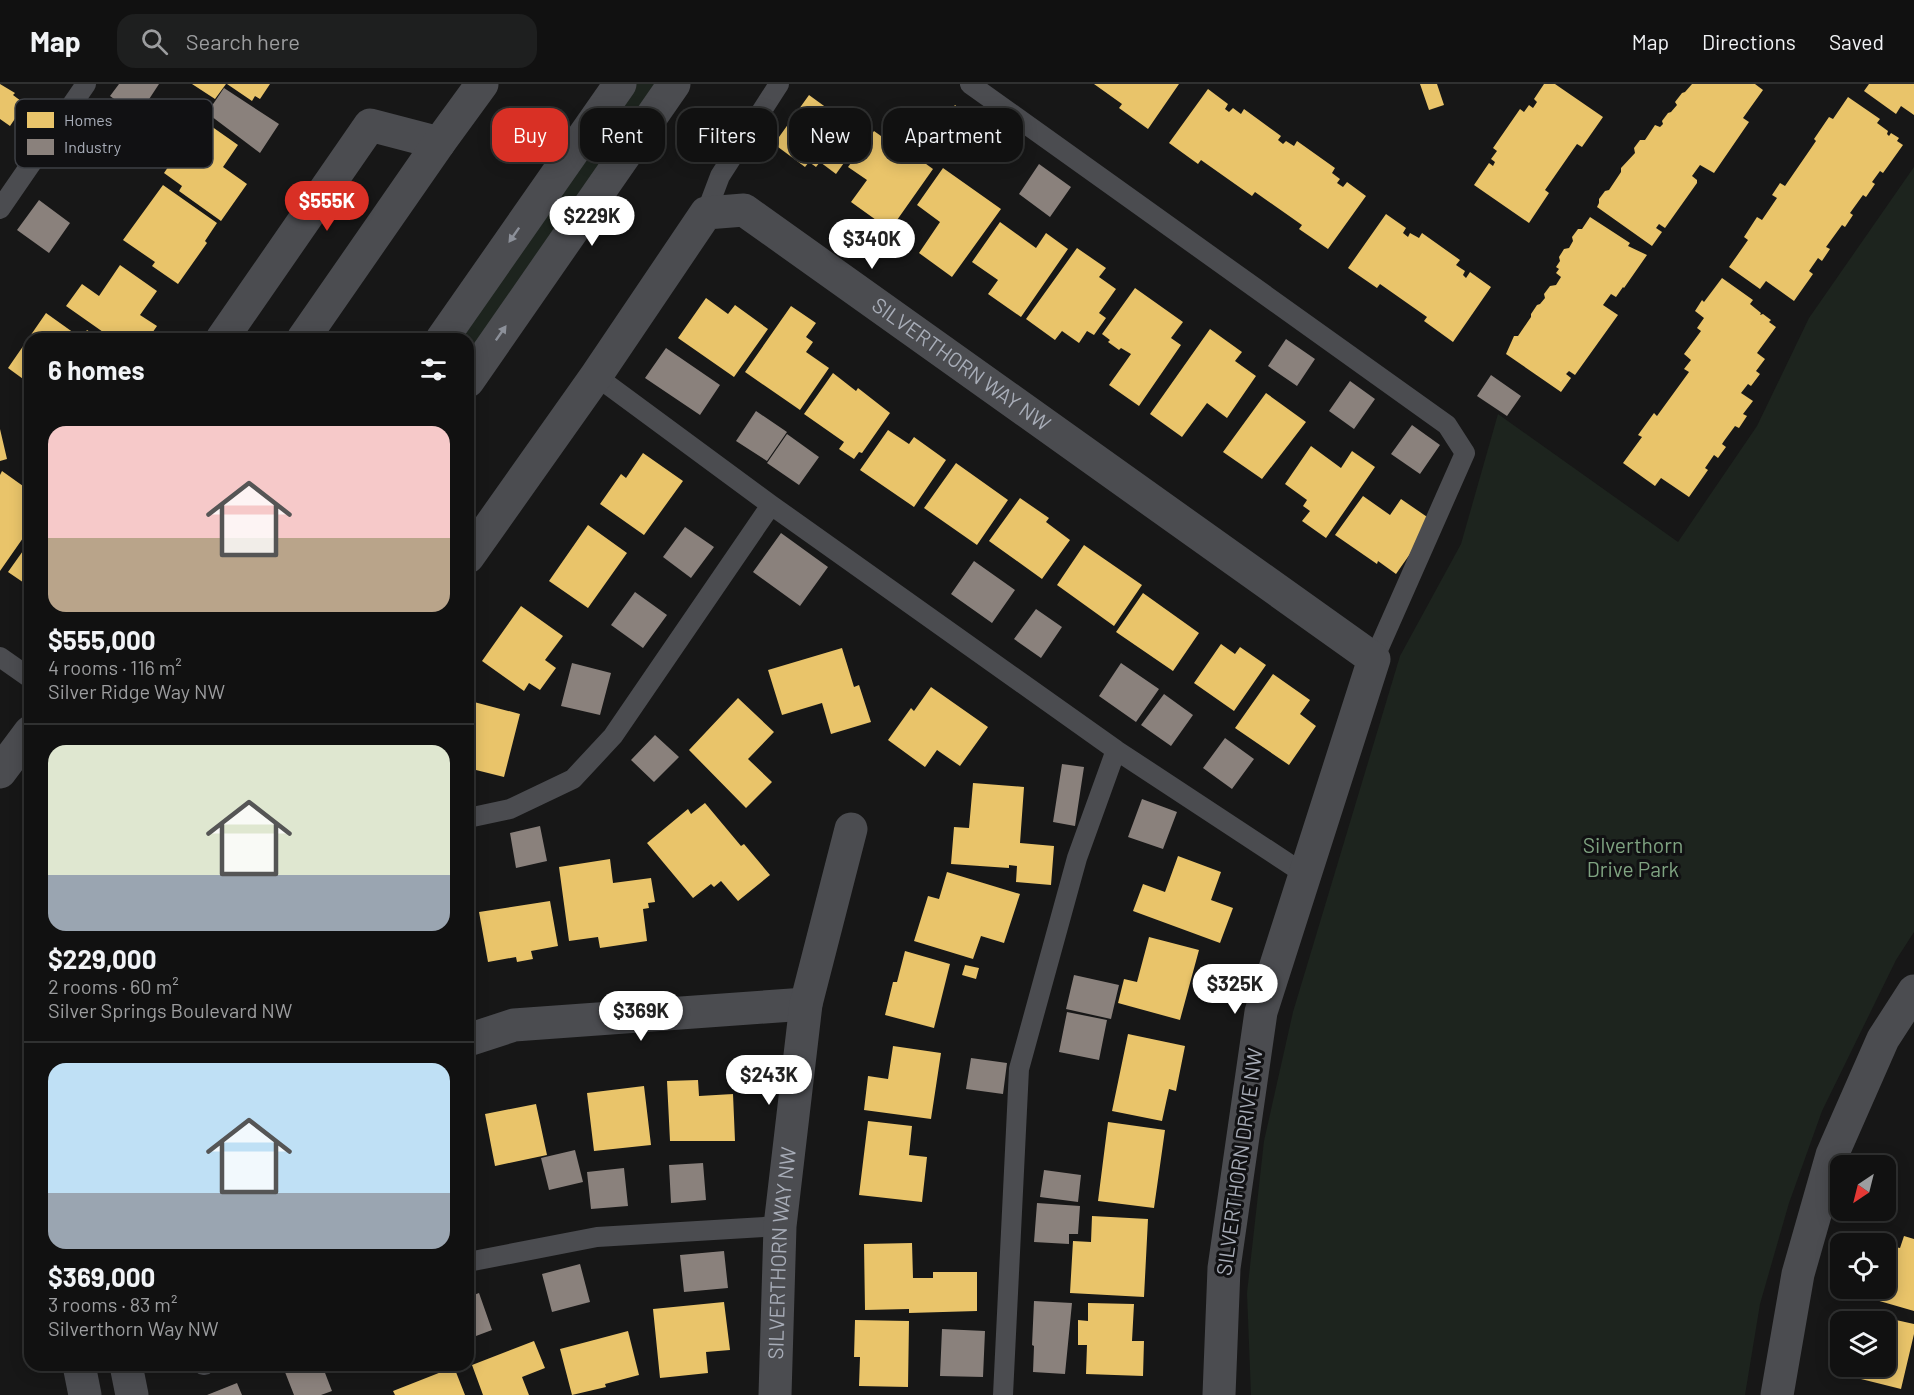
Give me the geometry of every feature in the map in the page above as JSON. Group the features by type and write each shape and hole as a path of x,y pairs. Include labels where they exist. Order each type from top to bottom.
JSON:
{"street":[{"path":"307,333 482,84"},
{"path":"446,333 620,84"},
{"path":"474,372 674,84"},
{"path":"226,333 370,125 439,143"},
{"name":"SILVERTHORN WAY NW","path":"706,213 744,210 1374,659"},
{"path":"474,548 596,376 706,213"},
{"name":"SILVERTHORN DRIVE NW","path":"1219,1395 1224,1268 1261,1011 1374,659"},
{"path":"0,772 24,740"},
{"name":"SILVERTHORN WAY NW","path":"775,1395 780,1226 806,1004 851,829"},
{"path":"1777,1395 1798,1274 1832,1155 1883,1039 1914,991"},
{"path":"474,1038 514,1025 806,1004"},
{"path":"80,1371 86,1395"},
{"path":"127,1371 132,1395"}],"lane":[{"path":"76,99 86,84"},
{"path":"706,213 720,176 779,84"},
{"path":"970,84 1447,425 1465,453 1374,659"},
{"path":"0,209 28,168"},
{"path":"596,376 771,505 1116,750 1305,875"},
{"path":"474,817 510,809 573,779 613,736 771,505"},
{"path":"0,657 24,674"},
{"path":"1003,1395 1019,1069 1077,858 1116,750"},
{"path":"474,1261 597,1237 780,1226"}],"green space":[{"path":"636,84 660,84 643,108 619,108"},
{"path":"582,162 606,162 474,353 474,333 462,333"},
{"name":"Silverthorn Drive Park","path":"1914,167 1914,932 1896,960 1822,1111 1789,1203 1760,1304 1745,1395 1251,1395 1247,1293 1264,1141 1293,1012 1400,656 1461,544 1498,414 1678,542 1757,426 1809,318"}],"building: Homes":[{"path":"0,84 15,93 13,95 18,99 15,99 15,119 10,126 0,119"},
{"path":"192,84 226,84 215,99"},
{"path":"227,84 270,84 260,99 255,96 252,101"},
{"path":"1094,84 1179,84 1148,129 1119,108 1122,104"},
{"path":"1420,84 1437,84 1444,105 1429,110"},
{"path":"1544,84 1555,84 1603,117 1582,147 1577,144 1545,190 1549,193 1529,223 1474,185 1489,163 1493,166 1495,162 1491,159 1497,151 1493,148 1520,109 1524,112 1529,105 1533,108 1537,102 1534,99"},
{"path":"1692,84 1755,84 1763,90 1743,118 1749,122 1714,173 1700,165 1692,176 1697,183 1665,228 1659,224 1656,228 1662,232 1652,246 1597,207 1599,199 1605,191 1609,190 1621,172 1621,168 1635,153 1634,148 1640,140 1645,140 1655,125 1660,127 1663,124 1662,121 1677,105 1675,102"},
{"path":"1869,84 1914,84 1914,115 1901,106 1896,114 1864,91"},
{"path":"1208,89 1228,104 1225,109 1229,112 1233,108 1241,114 1244,109 1281,136 1278,140 1283,144 1286,141 1294,146 1297,141 1335,168 1332,173 1340,179 1337,183 1343,187 1347,182 1366,196 1328,249 1299,229 1302,225 1255,192 1252,196 1201,160 1198,164 1169,143"},
{"path":"809,95 827,108 800,108"},
{"path":"1848,97 1880,119 1877,123 1888,131 1889,136 1891,133 1899,138 1897,141 1903,145 1883,173 1880,171 1872,182 1875,184 1866,197 1863,195 1850,213 1853,215 1845,227 1842,225 1826,247 1830,249 1822,261 1818,258 1809,271 1813,274 1794,301 1766,281 1760,289 1729,267 1748,240 1744,237 1757,217 1762,220 1777,198 1772,195 1780,183 1785,186 1816,141 1814,139 1829,117 1833,119"},
{"path":"789,123 789,155 777,146 777,140"},
{"path":"213,127 238,145 223,167 247,184 221,221 179,191 182,186 164,173 167,168 213,168"},
{"path":"874,131 883,137 883,162 923,162 933,169 890,230 851,202 867,180 848,167 852,162 871,162 871,135"},
{"path":"798,162 809,162 805,167"},
{"path":"809,162 820,162 816,167"},
{"path":"820,162 845,162 836,174"},
{"path":"943,168 1001,209 952,277 919,253 940,222 917,205"},
{"path":"163,185 217,223 205,241 207,243 178,284 152,266 155,262 123,240"},
{"path":"1386,214 1406,228 1403,233 1408,237 1410,233 1419,238 1422,233 1460,260 1456,265 1465,271 1463,275 1466,278 1470,272 1491,287 1453,342 1424,321 1427,317 1380,284 1377,288 1348,268"},
{"path":"1590,217 1630,243 1628,246 1647,255 1624,288 1616,297 1611,294 1603,305 1618,315 1575,375 1569,371 1566,374 1571,378 1561,392 1506,354 1514,336 1518,336 1537,305 1545,298 1544,294 1550,286 1556,285 1561,277 1556,273 1559,269 1556,267 1560,261 1559,257 1564,249 1569,248 1573,241 1572,237 1578,229 1582,229"},
{"path":"1000,222 1036,248 1046,233 1068,249 1021,317 988,294 998,280 972,262"},
{"path":"1077,248 1106,268 1099,277 1116,289 1099,313 1106,318 1094,335 1087,331 1079,343 1062,331 1055,340 1026,319"},
{"path":"120,265 157,291 140,315 157,326 152,333 104,333 66,306 82,284 99,296"},
{"path":"1722,278 1753,300 1750,304 1761,313 1760,315 1763,314 1771,320 1769,322 1776,327 1757,353 1765,359 1756,371 1760,374 1751,386 1748,384 1741,393 1753,401 1743,414 1747,416 1739,428 1735,426 1724,441 1722,444 1726,447 1718,458 1714,455 1705,468 1708,470 1689,497 1661,478 1655,486 1623,463 1642,437 1638,435 1654,413 1657,416 1689,372 1684,369 1691,360 1684,354 1701,331 1697,328 1704,318 1695,311"},
{"path":"1135,288 1183,322 1171,338 1181,345 1139,406 1109,385 1131,354 1121,348 1119,350 1102,334"},
{"path":"706,298 728,314 735,305 768,329 734,377 678,338"},
{"path":"791,306 816,323 806,337 813,342 806,352 829,368 800,410 745,372"},
{"path":"46,313 74,333 32,333"},
{"path":"1210,329 1242,352 1235,361 1256,376 1227,418 1207,403 1182,437 1150,414"},
{"path":"24,345 24,380 8,368"},
{"path":"833,373 856,391 858,388 890,413 862,453 859,452 854,459 839,449 844,442 804,414"},
{"path":"1266,393 1306,422 1262,479 1223,452"},
{"path":"0,429 7,459 0,461"},
{"path":"888,430 909,444 914,437 946,460 914,507 860,470"},
{"path":"1311,446 1341,468 1352,451 1375,467 1326,538 1302,521 1310,511 1303,506 1307,500 1285,484"},
{"path":"643,453 683,481 644,535 600,504 621,474 626,478"},
{"path":"956,463 1008,500 977,545 924,508"},
{"path":"2,471 24,487 24,537 0,571 0,475"},
{"path":"1363,496 1390,515 1401,499 1433,521 1396,574 1378,561 1377,564 1335,535"},
{"path":"1020,498 1049,518 1046,522 1070,540 1042,579 989,541"},
{"path":"588,525 627,553 588,608 549,581"},
{"path":"1084,545 1142,585 1114,626 1057,585"},
{"path":"24,549 24,583 8,572"},
{"path":"1143,593 1199,633 1173,671 1116,632"},
{"path":"521,606 563,636 545,660 556,668 540,690 529,683 524,691 482,661"},
{"path":"1221,644 1235,654 1240,647 1266,665 1234,711 1194,683"},
{"path":"842,648 854,687 859,685 871,722 831,734 822,703 782,715 768,670"},
{"path":"1273,674 1310,700 1300,714 1316,726 1289,765 1235,728"},
{"path":"931,687 988,727 960,766 937,750 925,767 888,740 911,708 914,711"},
{"path":"738,698 774,732 748,759 772,782 746,808 689,750"},
{"path":"474,702 520,714 504,777 474,770"},
{"path":"973,783 1024,787 1020,843 1054,846 1051,885 1016,882 1017,866 1009,865 1009,868 951,864 954,827 969,828"},
{"path":"705,803 741,846 744,844 770,875 738,901 721,881 714,887 711,884 693,898 647,843 688,809 691,814"},
{"path":"1178,856 1221,872 1211,900 1233,908 1220,943 1133,911 1143,884 1165,892"},
{"path":"610,859 613,883 651,878 655,902 648,903 649,908 643,909 647,941 600,948 598,937 569,941 559,867"},
{"path":"947,872 1020,894 1004,943 981,936 973,959 914,941 928,896 939,899"},
{"path":"550,901 558,946 531,951 533,959 517,962 516,957 488,962 479,912"},
{"path":"1149,937 1199,950 1180,1020 1118,1003 1124,979 1137,982"},
{"path":"905,951 950,964 934,1028 885,1015 893,982 897,982"},
{"path":"965,965 979,968 976,979 962,975"},
{"path":"1128,1034 1185,1046 1176,1091 1169,1089 1162,1121 1112,1111"},
{"path":"893,1046 941,1053 931,1119 864,1110 868,1076 888,1079"},
{"path":"698,1080 699,1096 733,1094 735,1141 670,1141 667,1081"},
{"path":"644,1086 651,1145 594,1151 587,1093"},
{"path":"536,1104 547,1155 495,1166 485,1114"},
{"path":"868,1121 912,1126 909,1155 927,1157 922,1202 859,1195"},
{"path":"1108,1122 1165,1130 1154,1208 1098,1201"},
{"path":"1092,1216 1148,1219 1144,1297 1070,1293 1073,1241 1091,1242"},
{"path":"1904,1236 1914,1239 1914,1311 1872,1299 1896,1299 1896,1247 1900,1248"},
{"path":"912,1243 913,1278 933,1278 933,1272 977,1272 977,1311 909,1313 909,1309 865,1310 864,1244"},
{"path":"724,1302 730,1350 706,1352 708,1373 660,1378 653,1309"},
{"path":"1088,1303 1134,1304 1132,1341 1144,1341 1143,1376 1086,1374 1087,1345 1078,1345 1078,1320 1088,1321"},
{"path":"855,1320 909,1321 908,1387 859,1386 860,1357 854,1357"},
{"path":"1896,1320 1914,1324 1914,1334 1901,1389 1857,1378 1896,1377"},
{"path":"628,1331 639,1375 605,1384 606,1387 572,1395 560,1349"},
{"path":"534,1341 545,1368 522,1377 529,1395 483,1395 474,1364"},
{"path":"444,1371 456,1371 465,1395 395,1395 393,1391"}],"building: Industry":[{"path":"119,84 159,84 149,99 114,99 110,96"},
{"path":"224,88 279,124 260,153 213,118 213,104"},
{"path":"1039,164 1071,187 1050,217 1019,194"},
{"path":"39,200 70,223 49,253 17,230"},
{"path":"1286,339 1315,359 1297,386 1268,366"},
{"path":"666,348 720,385 700,415 645,378"},
{"path":"1491,375 1521,396 1507,416 1477,396"},
{"path":"1350,381 1375,399 1354,429 1329,411"},
{"path":"756,411 787,432 767,461 736,441"},
{"path":"1412,425 1440,445 1420,474 1391,454"},
{"path":"787,434 819,457 799,485 767,463"},
{"path":"685,527 714,547 691,578 663,557"},
{"path":"781,533 828,567 800,606 753,572"},
{"path":"974,561 1015,590 992,623 951,594"},
{"path":"635,592 667,615 643,648 611,625"},
{"path":"1036,609 1062,627 1041,658 1014,639"},
{"path":"572,663 611,673 600,715 561,706"},
{"path":"1121,663 1159,689 1136,722 1099,696"},
{"path":"1164,694 1193,715 1171,746 1141,725"},
{"path":"655,735 679,757 654,782 631,760"},
{"path":"1225,738 1254,759 1232,789 1203,768"},
{"path":"1062,764 1084,767 1075,826 1053,822"},
{"path":"1142,799 1177,812 1163,849 1128,837"},
{"path":"540,826 547,861 516,868 510,833"},
{"path":"1074,975 1119,985 1111,1019 1066,1009"},
{"path":"1067,1012 1107,1020 1099,1060 1059,1052"},
{"path":"971,1058 1007,1063 1003,1094 966,1089"},
{"path":"575,1150 583,1182 549,1190 541,1158"},
{"path":"703,1163 706,1200 671,1203 669,1165"},
{"path":"624,1168 628,1206 591,1209 587,1172"},
{"path":"1044,1170 1081,1175 1078,1202 1040,1197"},
{"path":"1037,1203 1080,1206 1078,1234 1069,1234 1069,1244 1034,1242"},
{"path":"724,1251 728,1288 684,1292 680,1255"},
{"path":"580,1264 590,1302 552,1312 542,1274"},
{"path":"479,1293 492,1330 474,1337 474,1295"},
{"path":"1034,1301 1072,1303 1065,1374 1033,1372"},
{"path":"942,1329 985,1331 983,1377 940,1376"},
{"path":"285,1371 324,1371 332,1391 321,1395 294,1395"},
{"path":"237,1383 242,1395 207,1395"}]}
